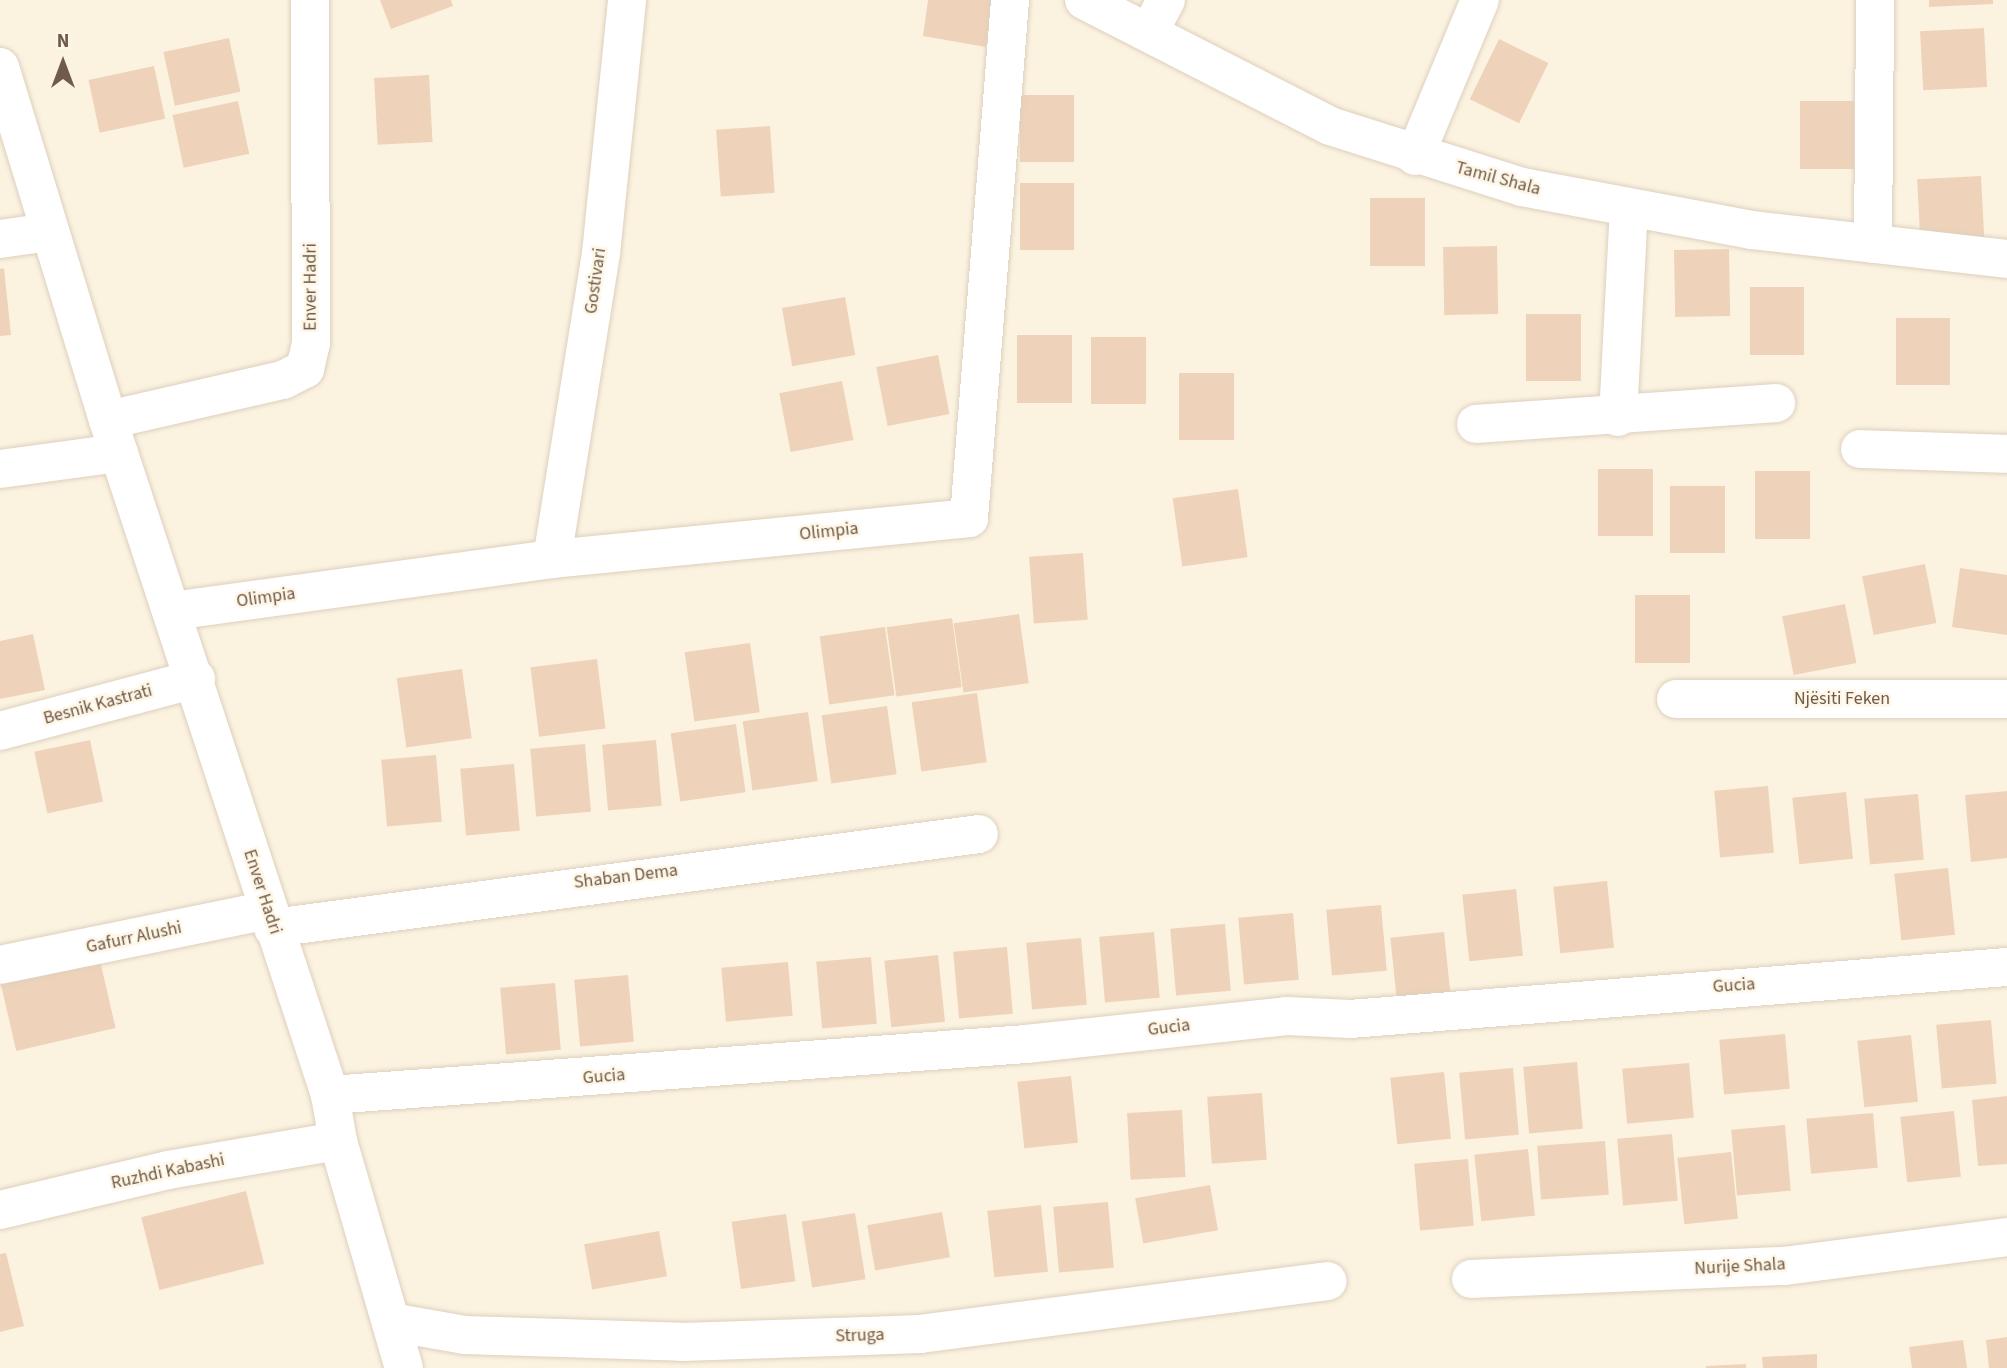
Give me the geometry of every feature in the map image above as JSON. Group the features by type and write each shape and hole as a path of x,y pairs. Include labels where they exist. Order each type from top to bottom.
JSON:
{"street":[{"name":"Enver Hadri","path":"114,437 283,380 305,369 311,342 310,0"},
{"name":"Gostivari","path":"552,559 601,253 627,0"},
{"name":"Olimpia","path":"172,611 552,559 970,518 1010,0"},
{"name":"Tamil Shala","path":"1084,0 1158,16 1330,126 1415,156 1629,210 2007,260"},
{"path":"1415,156 1480,0"},
{"path":"1873,244 1875,0"},
{"name":"Enver Hadri","path":"0,67 114,437 197,679 270,919 330,1095 338,1141 404,1368"},
{"path":"1618,417 1629,210"},
{"path":"0,239 49,232"},
{"path":"1476,424 1618,417 1776,403"},
{"path":"0,469 114,437"},
{"path":"1860,449 2007,454"},
{"name":"Besnik Kastrati","path":"0,732 197,679"},
{"name":"Njësiti Feken","path":"1676,699 2007,699"},
{"name":"Shaban Dema","path":"270,919 979,834"},
{"name":"Gafurr Alushi","path":"0,965 270,919"},
{"name":"Gucia","path":"330,1095 1026,1044 1287,1016 1350,1019 2007,967"},
{"name":"Ruzhdi Kabashi","path":"0,1210 168,1170 338,1141"},
{"name":"Nurije Shala","path":"1471,1279 1785,1266 2007,1237"},
{"name":"Struga","path":"391,1322 465,1335 682,1342 920,1334 1328,1280"}],"building":[{"path":"380,0 451,0 453,6 391,29"},
{"path":"928,0 993,0 986,47 923,36"},
{"path":"1929,0 1993,0 1993,4 1929,7"},
{"path":"1984,28 1987,87 1923,90 1920,31"},
{"path":"229,38 240,92 175,106 163,52"},
{"path":"1499,39 1548,63 1519,123 1470,99"},
{"path":"154,66 165,119 100,133 88,80"},
{"path":"429,75 433,142 378,145 374,78"},
{"path":"1020,95 1074,95 1074,162 1020,162"},
{"path":"238,101 249,154 184,168 172,115"},
{"path":"1800,101 1854,101 1854,169 1800,169"},
{"path":"770,126 775,193 721,197 716,130"},
{"path":"1981,176 1984,237 1920,240 1917,179"},
{"path":"1020,183 1074,183 1074,250 1020,250"},
{"path":"1370,198 1425,198 1425,266 1370,266"},
{"path":"1497,246 1498,314 1444,315 1443,247"},
{"path":"1729,249 1730,316 1675,317 1674,250"},
{"path":"4,268 11,335 0,336 0,269"},
{"path":"1750,287 1804,287 1804,355 1750,355"},
{"path":"845,297 855,355 792,366 782,308"},
{"path":"1526,314 1581,314 1581,381 1526,381"},
{"path":"1896,318 1950,318 1950,385 1896,385"},
{"path":"1017,335 1072,335 1072,403 1017,403"},
{"path":"1091,337 1146,337 1146,404 1091,404"},
{"path":"938,355 949,414 888,426 876,367"},
{"path":"1179,373 1234,373 1234,440 1179,440"},
{"path":"842,381 853,440 791,452 779,393"},
{"path":"1598,469 1653,469 1653,536 1598,536"},
{"path":"1755,471 1810,471 1810,539 1755,539"},
{"path":"1670,486 1725,486 1725,553 1670,553"},
{"path":"1238,489 1248,557 1182,567 1173,498"},
{"path":"1083,553 1088,620 1034,624 1029,557"},
{"path":"1925,564 1936,623 1874,635 1862,576"},
{"path":"1960,568 2007,575 2007,635 1952,627"},
{"path":"1635,595 1690,595 1690,663 1635,663"},
{"path":"1845,604 1856,663 1794,675 1782,616"},
{"path":"1019,614 1029,683 963,693 954,623"},
{"path":"952,618 962,687 896,697 887,627"},
{"path":"885,627 895,695 829,705 820,636"},
{"path":"33,634 45,690 0,699 0,641"},
{"path":"750,643 760,712 694,722 685,652"},
{"path":"597,659 606,728 539,737 530,667"},
{"path":"462,669 472,738 406,748 397,678"},
{"path":"977,693 987,762 921,772 912,702"},
{"path":"887,706 897,774 831,784 822,715"},
{"path":"808,712 818,781 752,791 743,721"},
{"path":"736,724 746,792 680,802 671,733"},
{"path":"90,740 103,802 47,813 34,752"},
{"path":"656,740 662,806 608,810 602,745"},
{"path":"585,744 591,812 536,817 530,749"},
{"path":"436,755 442,822 387,827 381,760"},
{"path":"514,764 520,831 466,835 460,769"},
{"path":"1768,786 1774,853 1720,857 1714,791"},
{"path":"2007,791 2007,858 1971,862 1965,795"},
{"path":"1846,792 1853,859 1799,864 1792,798"},
{"path":"1918,794 1924,860 1870,864 1864,799"},
{"path":"1948,868 1955,935 1901,940 1894,874"},
{"path":"1607,881 1614,948 1560,953 1553,887"},
{"path":"1516,889 1523,956 1469,961 1462,895"},
{"path":"1381,905 1387,971 1332,976 1326,910"},
{"path":"1293,913 1299,980 1244,985 1238,918"},
{"path":"1225,924 1231,991 1176,996 1170,929"},
{"path":"1154,932 1160,998 1105,1003 1099,937"},
{"path":"1444,932 1451,998 1397,1003 1390,938"},
{"path":"1081,938 1087,1005 1032,1010 1026,943"},
{"path":"1007,947 1013,1014 959,1018 953,952"},
{"path":"938,955 945,1022 891,1027 884,961"},
{"path":"99,956 116,1028 16,1051 0,979"},
{"path":"871,957 877,1024 822,1029 816,962"},
{"path":"788,962 793,1016 726,1022 721,968"},
{"path":"628,975 634,1042 580,1046 574,980"},
{"path":"555,983 561,1050 506,1055 500,988"},
{"path":"1991,1020 1997,1084 1942,1089 1936,1025"},
{"path":"1785,1034 1790,1089 1724,1095 1719,1040"},
{"path":"1911,1035 1918,1102 1864,1107 1857,1041"},
{"path":"1577,1062 1583,1129 1529,1133 1523,1067"},
{"path":"1689,1063 1694,1118 1627,1124 1622,1069"},
{"path":"1513,1068 1519,1135 1465,1139 1459,1073"},
{"path":"1444,1072 1451,1139 1397,1144 1390,1078"},
{"path":"1071,1076 1078,1143 1024,1148 1017,1082"},
{"path":"1262,1093 1267,1160 1212,1164 1207,1097"},
{"path":"2007,1096 2007,1164 1978,1166 1972,1100"},
{"path":"1182,1110 1186,1177 1131,1180 1127,1113"},
{"path":"1954,1111 1961,1177 1907,1182 1900,1117"},
{"path":"1873,1113 1878,1168 1811,1174 1806,1119"},
{"path":"1785,1125 1791,1191 1737,1195 1731,1130"},
{"path":"1672,1134 1678,1201 1623,1206 1617,1139"},
{"path":"1605,1141 1609,1195 1541,1200 1537,1146"},
{"path":"1528,1149 1535,1216 1481,1221 1474,1155"},
{"path":"1731,1152 1738,1219 1684,1224 1677,1158"},
{"path":"1468,1159 1474,1226 1420,1230 1414,1164"},
{"path":"1210,1185 1218,1230 1143,1243 1135,1198"},
{"path":"246,1191 264,1264 159,1290 141,1217"},
{"path":"1108,1202 1114,1268 1059,1273 1053,1207"},
{"path":"1041,1205 1048,1272 994,1277 987,1211"},
{"path":"942,1212 950,1257 875,1270 867,1225"},
{"path":"855,1213 865,1279 812,1288 802,1221"},
{"path":"786,1214 795,1281 741,1289 732,1222"},
{"path":"659,1231 667,1276 592,1289 584,1244"},
{"path":"6,1253 24,1326 0,1332 0,1254"},
{"path":"2007,1337 2007,1368 1989,1368 1986,1340"},
{"path":"1963,1340 1967,1368 1912,1368 1909,1347"},
{"path":"1817,1354 1817,1368 1763,1368 1762,1357"},
{"path":"1746,1364 1746,1368 1706,1368 1706,1366"}]}
